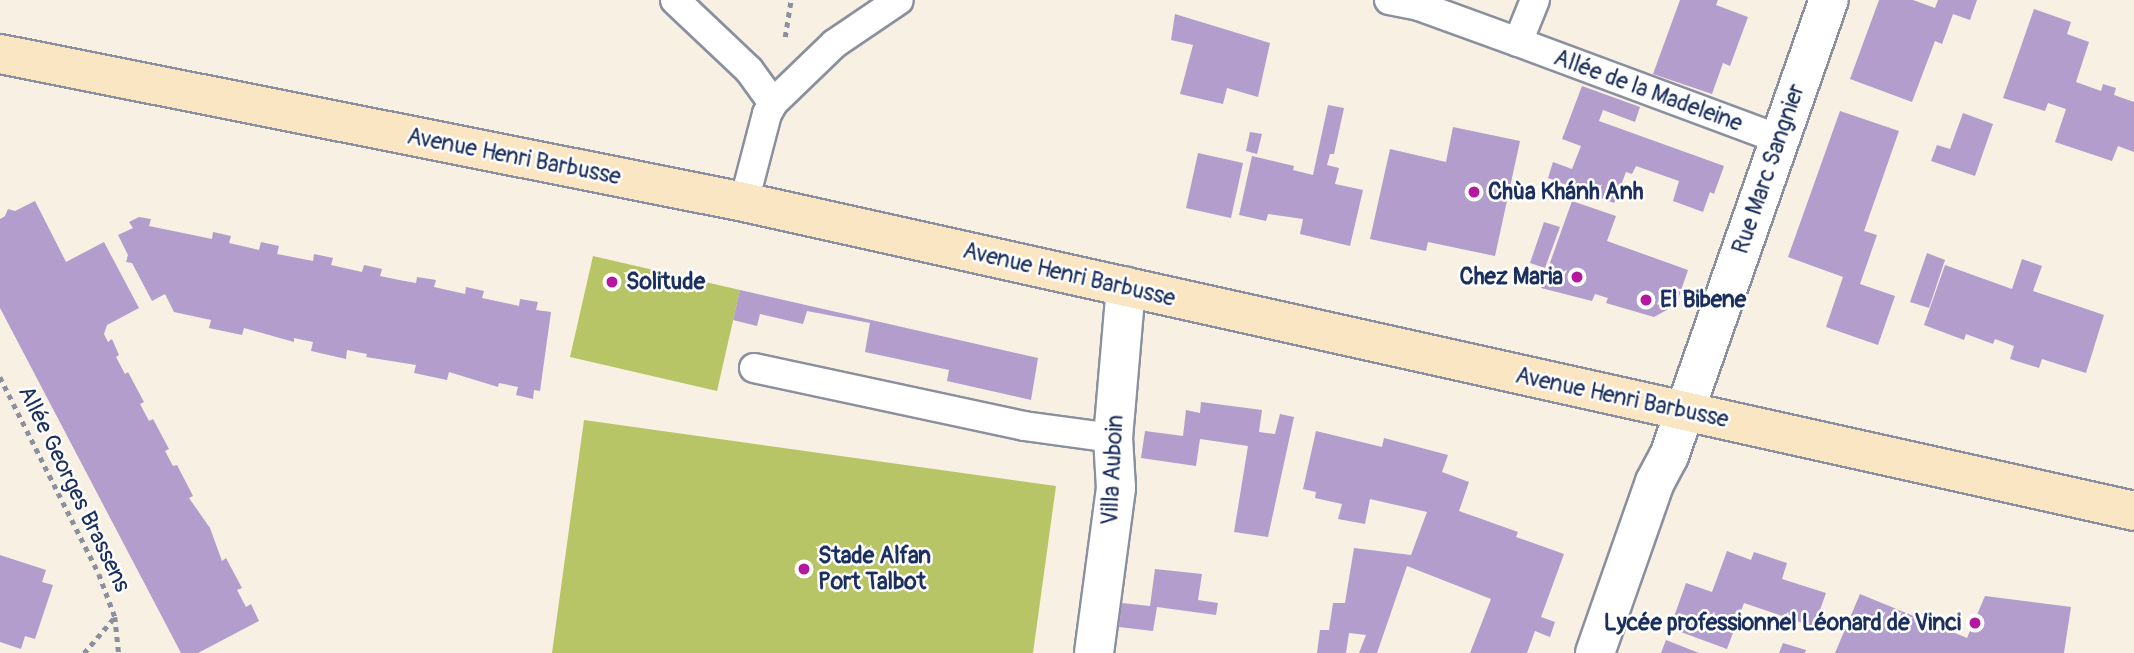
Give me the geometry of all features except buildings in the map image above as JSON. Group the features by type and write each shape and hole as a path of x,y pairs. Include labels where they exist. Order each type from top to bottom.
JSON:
{"main road":[{"name":"Avenue Henri Barbusse","path":"0,54 744,202 2134,511"}],"street":[{"name":"Rue Marc Sangnier","path":"1595,653 1655,482 1669,456 1829,0"},
{"name":"Villa Auboin","path":"1094,653 1116,488 1113,438 1126,287"}],"lane":[{"path":"675,0 749,70 773,103"},
{"path":"744,202 761,135 773,103 834,44 898,0"},
{"name":"Allée de la Madeleine","path":"1389,0 1419,6 1779,139"},
{"path":"1518,42 1535,0"},
{"path":"754,368 1024,426 1113,438"}],"path":[{"name":"Allée Georges Brassens","path":"0,377 99,574 115,617 120,653"},
{"name":"Allée Georges Brassens","path":"84,653 115,617"}],"green space":[{"path":"593,256 740,290 717,391 570,357"},
{"name":"Stade Alfan Port Talbot","path":"584,420 1056,486 1033,653 552,653"}],"place":[{"name":"Chùa Khánh Anh","path":"1474,192"},
{"name":"Chez Maria","path":"1577,277"},
{"name":"Solitude","path":"612,282"},
{"name":"El Bibene","path":"1646,300"},
{"name":"Stade Alfan Port Talbot","path":"804,569"},
{"name":"Lycée professionnel Léonard de Vinci","path":"1975,623"}]}
